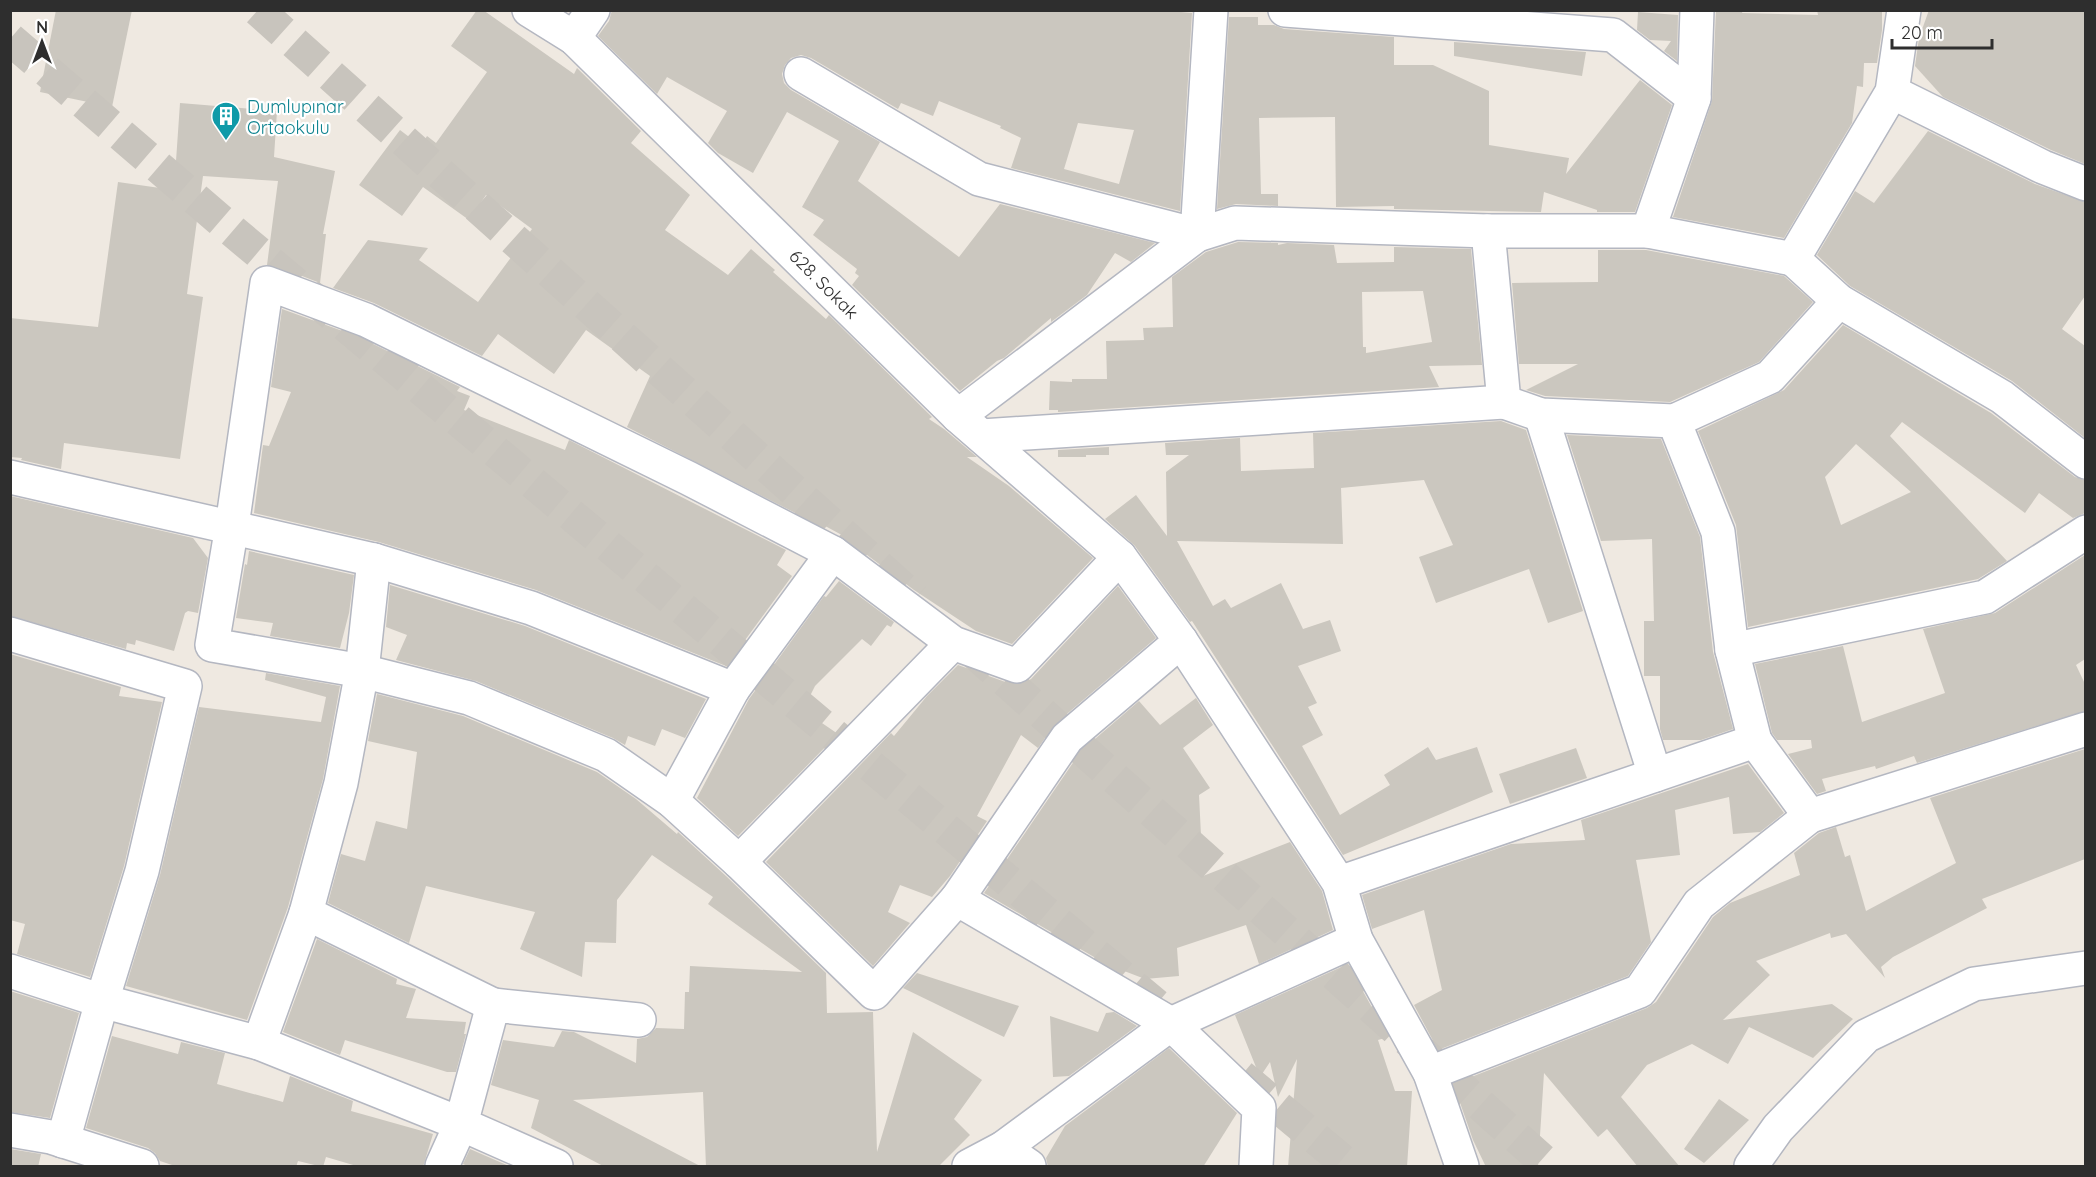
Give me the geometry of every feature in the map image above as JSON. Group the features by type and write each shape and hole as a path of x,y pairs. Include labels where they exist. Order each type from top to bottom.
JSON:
{"street":[{"name":"628. Sokak","path":"529,10 574,38 970,426 1120,557 1181,641 1339,883 1356,939 1430,1073 1462,1167"},
{"path":"574,38 593,10"},
{"path":"1197,235 1211,10"},
{"path":"1285,10 1612,23 1694,98"},
{"path":"1648,231 1694,98 1696,10"},
{"path":"1793,259 1892,92 1904,10"},
{"path":"801,74 979,179 1197,235"},
{"path":"1892,92 2043,167 2085,184"},
{"path":"970,426 1197,235 1235,224 1488,231 1648,231 1793,259 1839,301 2002,397 2085,462"},
{"path":"1488,231 1504,402"},
{"path":"63,1141 142,871 185,687 212,645 232,526 267,283 366,320 688,478 833,553 953,643 1017,666 1120,557"},
{"path":"970,426 1504,402 1541,415 1674,421 1770,377 1839,301"},
{"path":"1541,415 1655,775"},
{"path":"1674,421 1718,532 1732,650 1755,741 1810,816"},
{"path":"10,477 374,560 531,608 733,689"},
{"path":"1732,650 1984,597 2085,532"},
{"path":"672,801 733,689 833,553"},
{"path":"260,1043 306,913 341,783 362,671 374,560"},
{"path":"10,634 185,687"},
{"path":"212,645 362,671 469,698 606,755 672,801 739,862 874,993 957,899 1067,738 1181,641"},
{"path":"739,862 953,643"},
{"path":"1430,1073 1640,992 1699,904 1810,816 2085,729"},
{"path":"1339,883 1755,741"},
{"path":"957,899 1171,1024 1259,1108 1256,1167"},
{"path":"306,913 493,1005 639,1020"},
{"path":"969,1167 1003,1148 1171,1024 1356,939"},
{"path":"1751,1167 1778,1128 1866,1036 1974,984 2085,968"},
{"path":"10,971 102,1002 260,1043 461,1124 555,1167"},
{"path":"442,1167 461,1124 493,1005"},
{"path":"10,1130 63,1141 142,1167"},
{"path":"1003,1148 1029,1167"}],"building":[{"path":"56,10 132,10 112,107 40,92"},
{"path":"477,10 483,10 574,74 577,68 641,131 631,143 690,195 665,230 728,275 751,249 775,270 773,272 826,319 829,315 932,417 929,419 977,457 967,457 1009,486 1093,558 1012,644 976,631 914,590 860,550 862,546 627,427 650,376 586,330 554,374 498,334 482,356 374,303 333,288 368,240 428,248 419,260 478,302 532,229 486,195 469,220 423,187 402,216 359,185 400,130 421,146 427,136 436,143 487,72 451,46"},
{"path":"612,10 1159,10 1192,13 1180,211 1011,168 1021,138 1000,128 1001,126 939,101 933,116 901,103 898,109 811,58 801,55 791,58 782,74 784,83 791,90 880,142 858,181 959,257 1000,204 1155,243 1131,262 1115,253 1087,295 1051,322 1051,318 960,391 852,285 859,276 855,273 857,269 813,235 824,220 802,207 839,141 787,112 753,173 718,153 708,143 727,111 667,77 657,94 598,36 609,21","holes":["1078,123 1134,130 1119,184 1064,169"]},
{"path":"1716,10 1818,15 1817,10 1882,11 1882,30 1877,63 1864,63 1863,87 1857,86 1852,123 1784,238 1673,217 1712,101"},
{"path":"1929,10 2085,10 2085,164 2051,150 1943,97 1915,66 1919,38"},
{"path":"1638,12 1678,15 1677,61 1664,51 1671,41 1650,40 1637,30"},
{"path":"1229,17 1258,17 1258,25 1274,25 1284,29 1394,37 1394,65 1433,65 1489,91 1489,145 1569,158 1566,174 1640,80 1672,105 1635,212 1597,212 1597,210 1544,192 1541,212 1394,209 1394,206 1336,207 1335,117 1259,118 1261,194 1278,194 1278,206 1236,204 1217,209"},
{"path":"1454,42 1586,52 1582,76 1454,56"},
{"path":"180,103 277,111 274,157 335,171 323,234 326,234 320,283 274,265 267,265 278,181 203,176 187,294 203,297 180,459 64,443 61,469 10,457 10,318 98,327 118,182 174,190"},
{"path":"1928,131 2035,184 2085,202 2085,296 2062,329 2085,346 2085,438 2012,381 1850,286 1817,255 1855,191 1874,203"},
{"path":"1238,242 1334,245 1337,263 1394,262 1394,247 1471,249 1482,365 1429,366 1439,387 1058,412 1058,410 1049,410 1050,381 1107,379 1106,341 1144,340 1143,328 1173,327 1172,277 1206,252","holes":["1423,291 1432,342 1366,353 1366,347 1363,347 1362,292"]},
{"path":"1598,250 1646,250 1784,276 1813,302 1759,362 1670,402 1545,396 1526,390 1578,364 1519,364 1512,283 1598,282"},
{"path":"282,309 359,337 460,387 457,391 470,396 464,410 565,450 569,440 786,550 777,565 792,576 726,666 536,590 379,542 254,513 263,445 269,446 291,392 271,387"},
{"path":"1843,325 1991,413 2075,477 2085,480 2085,513 2073,518 2039,493 2025,513 1902,422 1890,436 2007,561 1978,579 1748,627 1736,525 1698,431 1784,390","holes":["1856,444 1911,492 1841,525 1825,477"]},
{"path":"1501,421 1526,430 1583,611 1548,623 1529,569 1436,603 1419,557 1453,545 1424,480 1341,488 1343,544 1177,541 1213,606 1225,599 1231,608 1281,583 1303,629 1330,620 1341,651 1298,666 1317,703 1308,707 1323,735 1302,746 1340,815 1390,785 1384,775 1428,747 1436,760 1477,747 1493,792 1343,855 1192,621 1190,622 1135,546 1105,519 1136,495 1167,536 1166,472 1189,455 1166,455 1165,443 1240,438 1241,471 1314,468 1313,433"},
{"path":"1567,435 1661,439 1700,537 1713,652 1733,729 1701,740 1663,740 1660,729 1660,676 1644,676 1644,621 1654,621 1652,539 1601,541"},
{"path":"1109,447 1109,455 1058,457 1058,450"},
{"path":"10,496 193,538 208,558 198,613 188,611 185,613 174,651 136,640 135,645 127,643 126,649 10,616"},
{"path":"249,551 354,575 349,613 340,648 270,636 273,623 236,618"},
{"path":"2085,555 2085,659 2076,665 2085,684 2085,711 1917,763 1914,756 1876,769 1875,766 1822,779 1826,791 1817,794 1788,754 1812,748 1811,740 1777,740 1772,733 1755,664 1843,646 1862,722 1945,693 1923,629 1995,613"},
{"path":"839,581 894,622 891,627 887,625 871,646 862,639 815,686 803,710 838,734 738,836 697,798 749,699 824,596 826,597"},
{"path":"390,585 525,626 706,699 685,738 662,729 655,746 628,736 625,745 476,681 396,660 407,635 386,627"},
{"path":"1118,586 1156,638 1055,724 1038,748 1021,735 977,816 987,821 950,876 932,897 900,885 888,912 910,923 873,966 766,862 891,733 894,736 927,696 958,665 1011,684 1022,684 1031,679"},
{"path":"10,654 121,687 119,696 162,702 124,866 90,977 17,954 25,924 10,920"},
{"path":"266,673 340,686 323,779 288,907 247,1020 126,986 160,875 199,707 321,722 326,697 265,680"},
{"path":"377,694 463,716 597,772 636,799 677,834 678,832 826,973 827,1013 873,1012 877,1152 913,1032 982,1080 954,1119 970,1135 938,1167 706,1167 703,1092 573,1100 702,1167 605,1167 531,1128 539,1100 491,1085 503,1040 554,1047 562,1031 574,1032 636,1063 637,1039 647,1037 656,1028 684,1029 685,992 689,992 690,966 802,972 708,904 713,897 652,855 617,900 616,943 585,942 582,977 520,949 535,912 426,886 409,943 328,903 341,854 365,861 376,821 407,829 417,752 368,741"},
{"path":"1196,698 1213,725 1183,748 1210,788 1199,795 1203,876 1290,842 1322,891 1333,930 1259,964 1246,925 1177,948 1179,976 1145,979 1106,964 984,893 1081,751 1139,701 1160,725"},
{"path":"1576,748 1587,778 1510,804 1499,774"},
{"path":"2085,749 2085,859 1982,899 1987,908 1893,957 1881,967 1885,978 1846,934 1831,938 1830,933 1756,961 1770,975 1723,1020 1832,1004 1853,1019 1813,1058 1749,1027 1728,1064 1692,1044 1647,1065 1621,1097 1680,1167 1638,1167 1607,1129 1598,1137 1544,1073 1538,1167 1486,1167 1473,1140 1456,1091 1460,1091 1456,1083 1647,1008 1656,1002 1713,917 1730,903 1800,875 1794,853 1819,833 1836,827 1845,857 1850,855 1866,911 1956,863 1930,798"},
{"path":"1748,764 1784,813 1760,832 1733,834 1729,797 1675,810 1680,855 1636,860 1651,942 1628,976 1438,1050 1414,1005 1442,990 1424,910 1372,929 1362,895 1511,844 1585,840 1581,820"},
{"path":"317,939 397,979 396,984 416,989 406,1018 466,1022 464,1034 466,1034 456,1072 447,1072 345,1040 340,1055 283,1032"},
{"path":"1348,964 1388,1037 1378,1040 1395,1091 1412,1091 1407,1167 1288,1167 1297,1059 1278,1097 1270,1062 1260,1077 1235,1015"},
{"path":"917,973 1019,1006 1004,1037 903,988"},
{"path":"10,991 79,1013 50,1118 10,1112"},
{"path":"1114,1012 1137,1026 1069,1076 1053,1077 1050,1016 1098,1032 1106,1013"},
{"path":"112,1036 178,1054 181,1042 225,1053 217,1084 283,1102 290,1076 353,1101 351,1111 433,1134 423,1167 360,1167 326,1157 323,1167 298,1161 296,1167 178,1167 160,1161 148,1148 86,1128"},
{"path":"1169,1048 1237,1113 1203,1167 1048,1167 1046,1158 1065,1126"},
{"path":"1719,1099 1749,1120 1704,1163 1684,1149"},
{"path":"10,1149 41,1154 38,1167 10,1167"},
{"path":"470,1149 511,1167 470,1167 463,1164"}],"tunnel":[{"path":"258,10 915,599"},
{"path":"10,39 235,233 1156,1005"},
{"path":"969,648 1549,1166"},
{"path":"1241,1076 1349,1166"}],"place":[{"name":"Dumlupınar Ortaokulu","path":"226,142"}]}
